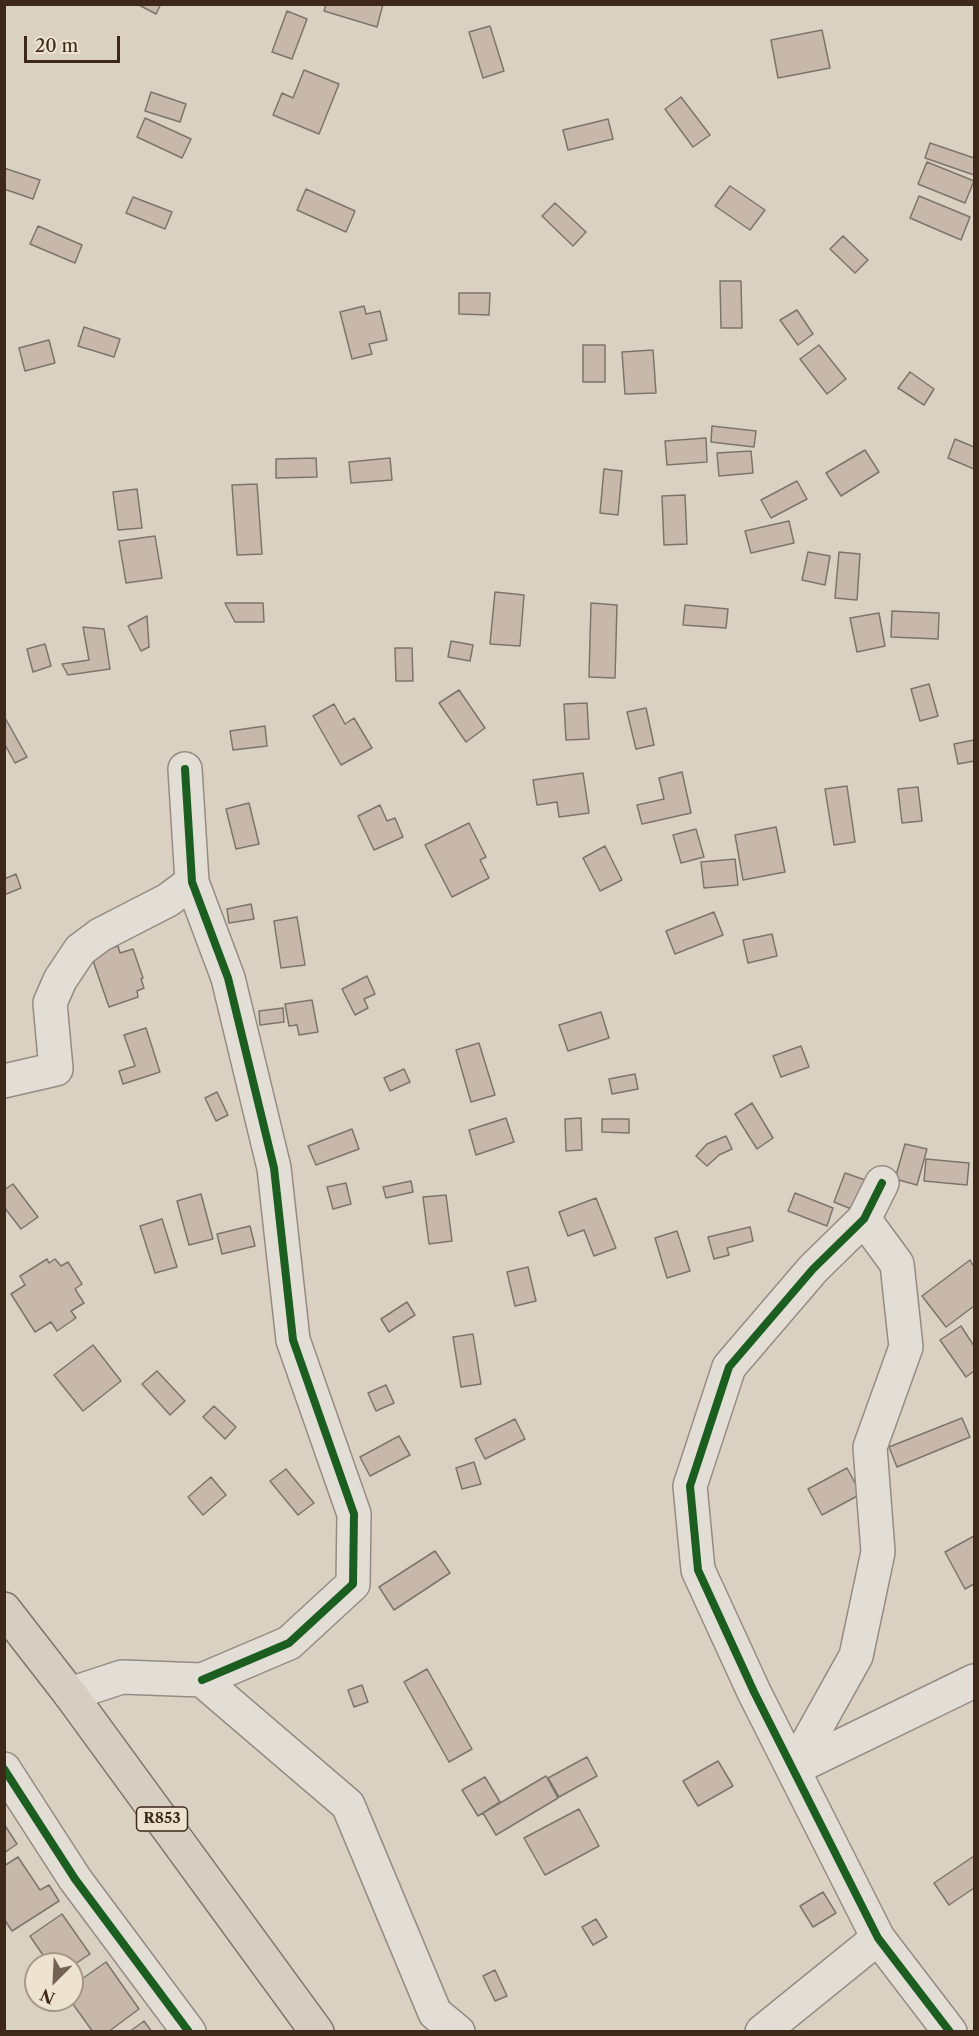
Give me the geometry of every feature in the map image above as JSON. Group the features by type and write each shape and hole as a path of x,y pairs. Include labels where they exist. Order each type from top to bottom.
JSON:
{"main road":[{"name":"R853","path":"4,1609 70,1694 317,2031"}],"street":[{"path":"70,1694 122,1677 202,1680 289,1643 353,1584 354,1514 293,1340 274,1168 228,978 192,882 185,770"},
{"path":"4,1081 57,1069 50,1004 60,980 80,950 100,935 168,900 192,882"},
{"path":"882,1183 864,1219 813,1269 729,1367 690,1486 698,1570 754,1692 878,1938 950,2031"},
{"path":"793,1768 856,1656 878,1552 870,1447 906,1347 897,1264 864,1219"},
{"path":"202,1680 348,1806 435,2013 458,2031"},
{"path":"793,1768 975,1681"},
{"path":"4,1769 75,1879 189,2031"},
{"path":"762,2031 878,1938"}],"building":[{"path":"137,4 161,4 156,14"},
{"path":"326,4 383,4 377,27 324,11"},
{"path":"287,11 307,19 292,59 272,52"},
{"path":"490,26 504,71 483,78 469,32"},
{"path":"822,30 830,68 778,78 771,40"},
{"path":"304,70 339,84 319,134 273,115 282,93 293,98"},
{"path":"151,92 186,104 180,122 145,111"},
{"path":"681,97 710,135 693,147 665,109"},
{"path":"145,118 191,139 182,158 137,137"},
{"path":"608,119 613,139 568,150 563,130"},
{"path":"930,143 974,158 974,175 925,158"},
{"path":"927,162 974,181 965,203 918,184"},
{"path":"4,168 40,180 33,199 4,189"},
{"path":"730,186 765,210 750,230 715,206"},
{"path":"306,189 355,211 346,232 297,210"},
{"path":"919,196 970,217 961,240 910,218"},
{"path":"133,197 172,212 165,229 126,213"},
{"path":"555,203 586,232 573,246 542,216"},
{"path":"38,226 82,245 75,263 30,244"},
{"path":"843,236 868,260 855,273 830,249"},
{"path":"720,281 741,281 742,328 721,328"},
{"path":"459,293 490,293 489,315 459,314"},
{"path":"364,306 366,314 380,311 387,340 369,344 372,354 352,359 340,312"},
{"path":"797,310 813,334 798,345 780,320"},
{"path":"84,327 120,339 114,357 78,346"},
{"path":"49,340 55,363 25,371 19,348"},
{"path":"583,345 605,345 605,382 583,382"},
{"path":"819,345 846,379 827,394 800,359"},
{"path":"653,350 656,393 625,394 622,352"},
{"path":"910,372 934,389 924,405 898,388"},
{"path":"712,426 756,431 754,447 711,442"},
{"path":"706,438 707,462 667,465 665,441"},
{"path":"955,439 974,447 974,469 948,458"},
{"path":"865,450 879,472 841,496 826,473"},
{"path":"751,451 753,473 719,476 717,453"},
{"path":"316,458 317,477 276,478 276,459"},
{"path":"390,458 392,480 351,483 349,462"},
{"path":"604,469 622,471 618,515 600,513"},
{"path":"797,481 807,499 771,518 761,500"},
{"path":"257,484 262,554 237,555 232,485"},
{"path":"137,489 142,528 118,530 113,492"},
{"path":"685,495 687,544 664,545 662,496"},
{"path":"789,521 794,543 751,553 745,531"},
{"path":"155,536 162,578 126,583 119,541"},
{"path":"808,552 830,556 825,585 802,580"},
{"path":"839,552 860,554 857,600 835,598"},
{"path":"495,592 524,595 520,646 490,644"},
{"path":"225,603 263,603 264,622 235,622"},
{"path":"591,603 617,605 615,678 589,677"},
{"path":"685,605 728,609 726,628 683,625"},
{"path":"892,611 939,613 938,639 891,637"},
{"path":"879,613 885,646 857,652 850,618"},
{"path":"147,616 149,647 141,651 128,626"},
{"path":"83,627 104,629 110,669 68,675 62,664 89,660"},
{"path":"451,641 473,645 470,661 448,657"},
{"path":"45,644 51,666 33,672 27,649"},
{"path":"395,648 412,648 413,681 396,681"},
{"path":"929,684 938,716 920,721 911,689"},
{"path":"459,690 485,728 466,742 439,703"},
{"path":"587,703 589,739 566,740 564,704"},
{"path":"334,704 345,724 354,718 372,748 341,765 313,716"},
{"path":"646,708 654,745 636,749 627,712"},
{"path":"4,716 27,757 15,763 4,743"},
{"path":"265,726 267,746 233,750 230,731"},
{"path":"974,740 974,761 958,764 954,744"},
{"path":"682,772 691,813 642,824 637,805 664,799 659,778"},
{"path":"583,773 589,813 559,817 557,802 537,805 533,780"},
{"path":"847,786 855,842 834,845 825,789"},
{"path":"918,787 922,821 902,823 898,789"},
{"path":"249,803 259,844 236,849 226,809"},
{"path":"380,805 387,821 395,818 403,837 374,850 358,816"},
{"path":"469,823 486,857 480,860 489,878 452,897 425,845"},
{"path":"776,827 785,872 743,880 735,835"},
{"path":"696,829 704,857 681,863 673,835"},
{"path":"605,846 622,880 600,891 583,858"},
{"path":"735,859 738,885 704,888 701,862"},
{"path":"16,874 21,888 4,895 4,879"},
{"path":"251,904 254,919 229,923 227,909"},
{"path":"714,912 723,935 675,954 666,931"},
{"path":"297,917 305,965 281,968 274,921"},
{"path":"772,934 777,956 748,963 743,940"},
{"path":"118,946 120,953 133,949 144,988 137,991 138,997 109,1007 91,955"},
{"path":"367,976 375,994 364,999 368,1008 355,1015 342,989"},
{"path":"312,1000 318,1032 299,1035 297,1025 289,1026 285,1004"},
{"path":"283,1008 284,1022 260,1025 259,1011"},
{"path":"601,1012 609,1038 568,1051 559,1025"},
{"path":"146,1028 160,1072 123,1084 119,1071 135,1066 124,1035"},
{"path":"479,1043 495,1095 471,1102 456,1050"},
{"path":"801,1046 809,1067 781,1077 773,1056"},
{"path":"404,1069 410,1082 390,1091 384,1078"},
{"path":"635,1074 638,1089 612,1094 609,1079"},
{"path":"217,1092 228,1115 216,1121 205,1098"},
{"path":"752,1103 773,1138 757,1149 735,1114"},
{"path":"506,1118 514,1142 476,1155 469,1130"},
{"path":"581,1118 582,1150 566,1151 565,1119"},
{"path":"602,1119 629,1119 629,1133 602,1132"},
{"path":"352,1129 359,1149 316,1165 308,1146"},
{"path":"726,1136 732,1149 719,1155 707,1166 696,1156 707,1144"},
{"path":"905,1144 927,1149 917,1185 895,1179"},
{"path":"926,1159 969,1163 967,1185 924,1181"},
{"path":"845,1173 865,1180 854,1210 834,1202"},
{"path":"411,1181 413,1192 386,1198 383,1187"},
{"path":"346,1183 351,1204 333,1209 327,1187"},
{"path":"13,1184 38,1217 21,1229 4,1207 4,1190"},
{"path":"795,1193 833,1208 827,1226 788,1211"},
{"path":"201,1194 213,1239 189,1245 177,1201"},
{"path":"446,1195 452,1241 429,1244 423,1197"},
{"path":"596,1198 616,1248 594,1256 584,1230 568,1236 559,1212"},
{"path":"162,1219 177,1267 155,1273 140,1226"},
{"path":"250,1226 255,1246 222,1254 217,1234"},
{"path":"750,1227 753,1241 727,1248 729,1255 714,1259 708,1237"},
{"path":"677,1231 690,1271 667,1278 655,1238"},
{"path":"47,1259 49,1263 55,1259 61,1266 68,1262 82,1284 75,1289 84,1303 71,1311 76,1318 57,1331 51,1322 35,1332 11,1294 25,1285 20,1276"},
{"path":"970,1260 974,1267 974,1306 946,1327 922,1296"},
{"path":"528,1267 536,1301 515,1306 507,1272"},
{"path":"407,1302 415,1315 389,1332 381,1319"},
{"path":"961,1326 974,1346 974,1371 966,1377 940,1340"},
{"path":"473,1334 481,1384 461,1387 453,1337"},
{"path":"93,1345 121,1381 83,1411 54,1375"},
{"path":"157,1371 185,1401 170,1415 142,1384"},
{"path":"386,1385 394,1403 376,1411 368,1393"},
{"path":"214,1406 236,1427 225,1439 203,1417"},
{"path":"962,1418 970,1437 897,1467 889,1447"},
{"path":"515,1419 525,1439 485,1459 475,1439"},
{"path":"399,1436 410,1455 370,1476 360,1457"},
{"path":"474,1462 481,1484 462,1489 456,1468"},
{"path":"847,1468 861,1494 822,1515 808,1489"},
{"path":"286,1469 314,1503 298,1515 270,1481"},
{"path":"211,1477 226,1495 203,1515 188,1497"},
{"path":"974,1536 974,1584 965,1589 945,1552"},
{"path":"435,1551 450,1573 394,1610 379,1587"},
{"path":"427,1669 472,1749 449,1762 404,1682"},
{"path":"362,1685 368,1702 354,1707 348,1690"},
{"path":"587,1757 597,1776 559,1797 548,1778"},
{"path":"718,1761 733,1786 698,1806 683,1781"},
{"path":"546,1776 558,1798 496,1835 483,1813"},
{"path":"485,1777 500,1802 478,1816 462,1790"},
{"path":"579,1809 599,1846 545,1875 524,1838"},
{"path":"4,1824 17,1844 4,1853"},
{"path":"974,1856 974,1888 949,1905 934,1883"},
{"path":"18,1857 40,1890 49,1885 59,1901 12,1931 4,1919 4,1866"},
{"path":"823,1892 836,1913 813,1927 800,1906"},
{"path":"62,1914 90,1954 84,1958 84,1952 41,1952 30,1936"},
{"path":"596,1919 607,1937 593,1945 582,1927"},
{"path":"106,1962 139,2009 108,2032 93,2032 79,2012 84,2012 84,1978"},
{"path":"495,1970 507,1996 495,2001 483,1976"},
{"path":"144,2021 152,2032 129,2032"}],"cycle path":[{"path":"185,769 192,882 228,978 274,1168 293,1340 354,1514 353,1584 289,1643 202,1680"},
{"path":"882,1183 864,1219 813,1269 729,1367 690,1486 698,1570 754,1692 878,1938 950,2032"},
{"path":"4,1769 75,1879 189,2032"}]}
